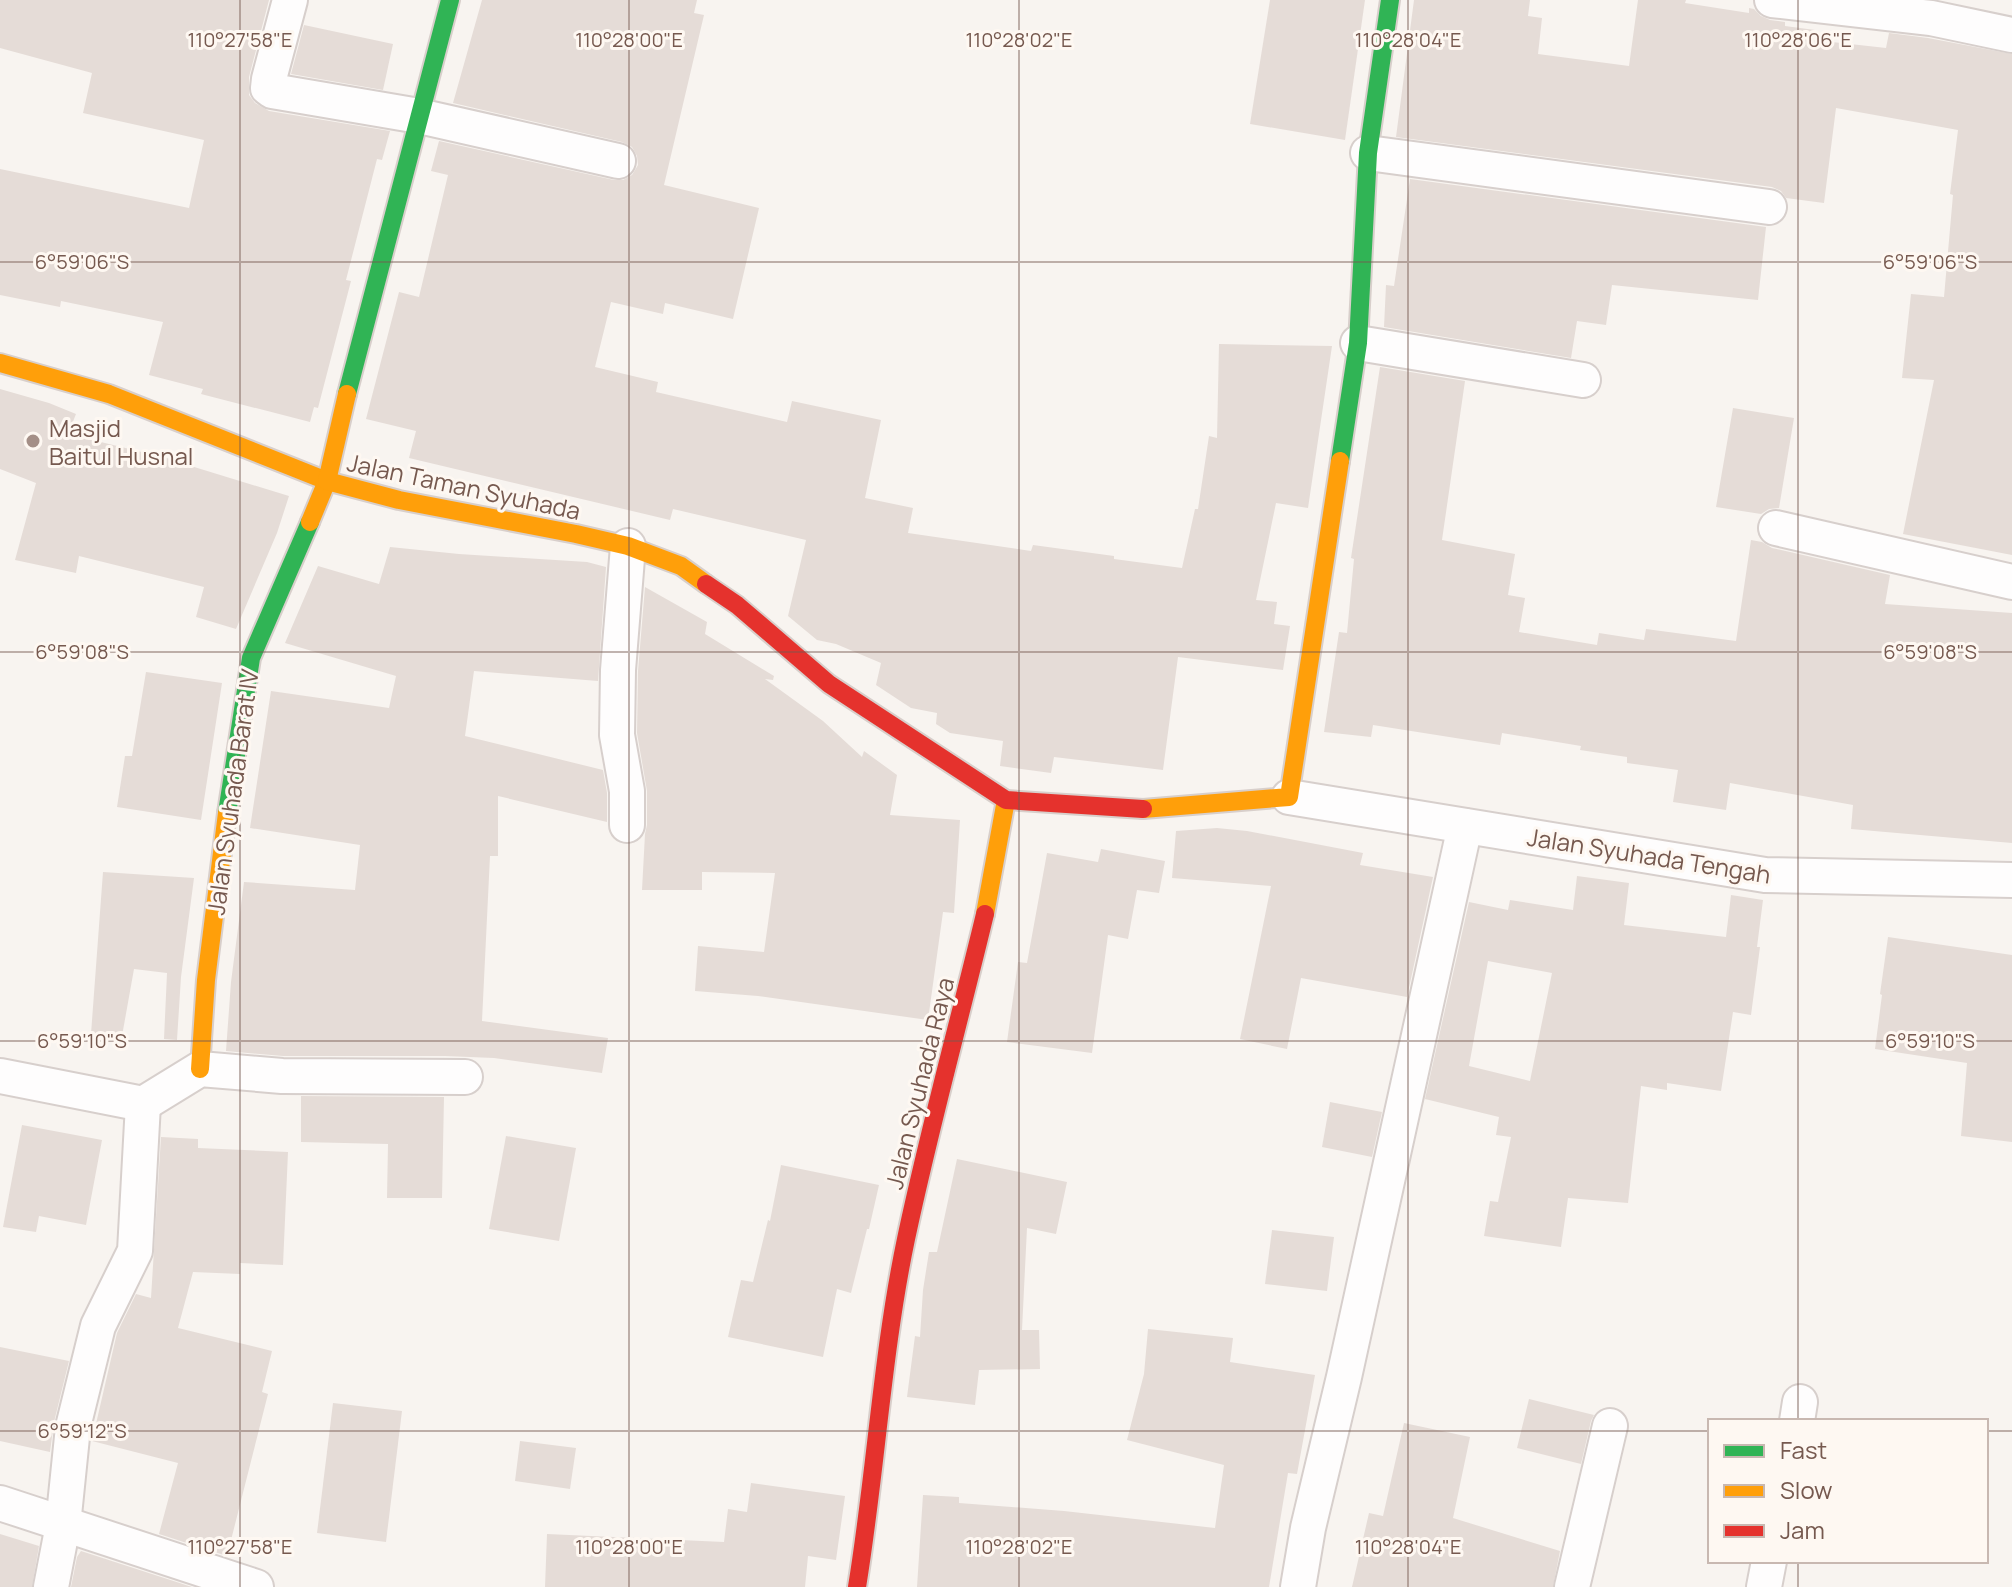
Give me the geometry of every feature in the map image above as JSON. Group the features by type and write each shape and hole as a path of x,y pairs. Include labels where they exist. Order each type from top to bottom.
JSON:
{"street":[{"path":"290,0 269,79 268,88 272,91 419,116 618,161"},
{"name":"Jalan Taman Syuhada","path":"450,0 327,481 399,500 628,546 681,566 737,605 829,684 1006,800"},
{"path":"1006,800 1144,809 1289,797 1358,343 1368,153 1390,0"},
{"path":"1772,0 1912,7 2012,35"},
{"path":"1368,153 1769,207"},
{"path":"1358,343 1583,380"},
{"path":"0,363 109,394 327,481"},
{"name":"Jalan Syuhada Barat IV","path":"200,1069 225,829 251,658 327,481"},
{"path":"1776,528 2012,582"},
{"path":"627,825 627,791 617,722 628,546"},
{"name":"Jalan Syuhada Tengah","path":"1289,797 1765,875 2012,880"},
{"name":"Jalan Syuhada Raya","path":"857,1587 887,1355 906,1240 987,904 1006,800"},
{"path":"1298,1587 1308,1528 1465,826"},
{"path":"0,1076 143,1104 200,1069 282,1076 465,1077"},
{"path":"51,1587 63,1525 73,1427 98,1326 135,1251 143,1104"},
{"path":"1572,1587 1610,1426"},
{"path":"0,1503 256,1587"},
{"path":"1764,1587 1769,1563"}],"building":[{"path":"0,0 269,0 249,77 249,95 255,103 269,111 390,131 382,160 377,159 346,280 351,281 318,408 314,407 310,422 201,394 203,389 149,375 163,322 61,301 60,307 0,295 0,169 189,208 204,140 83,113 92,73 0,48"},
{"path":"482,0 697,0 694,13 704,15 664,185 759,208 733,319 665,303 663,314 611,302 595,367 658,382 656,392 787,422 792,401 881,420 865,498 913,508 908,533 1031,551 1033,545 1182,568 1195,509 1198,509 1209,436 1217,438 1219,344 1332,346 1308,508 1276,503 1256,600 1277,602 1274,624 1290,626 1283,670 1178,657 1163,770 1054,757 1051,773 1000,766 1003,741 950,733 936,724 937,713 911,708 876,685 881,663 836,644 817,640 788,616 806,540 673,509 670,520 409,458 416,431 366,419 399,292 419,297 448,175 431,171 439,141 614,180 623,180 632,175 638,165 632,147 622,142 453,103"},
{"path":"1270,0 1365,0 1345,140 1250,124"},
{"path":"1414,0 1530,0 1528,16 1542,18 1538,54 1629,66 1638,0 1686,0 1685,3 1749,13 1749,8 1754,9 1770,20 1785,22 1785,26 1815,30 1814,40 1886,48 1889,33 2012,54 2012,555 1903,534 1934,380 1902,378 1911,294 1944,297 1953,195 1950,194 1958,130 1836,108 1824,203 1786,198 1781,191 1772,187 1396,137"},
{"path":"304,25 393,44 383,90 291,74"},
{"path":"1410,179 1766,227 1758,300 1612,285 1606,325 1577,321 1571,358 1384,327 1386,285 1394,286"},
{"path":"1380,367 1465,381 1442,540 1515,554 1508,595 1525,598 1519,632 1597,645 1599,633 1644,640 1646,629 1736,641 1751,540 1772,548 1890,575 1885,604 2012,613 2012,843 1851,829 1853,805 1730,783 1726,810 1673,802 1678,770 1627,763 1627,757 1502,733 1500,745 1373,725 1371,737 1324,732 1339,632 1347,633 1354,559 1351,558"},
{"path":"0,389 76,414 68,434 191,464 289,496 277,533 236,629 196,617 204,587 79,556 76,573 15,560 36,483 0,469"},
{"path":"1733,408 1794,418 1779,508 1761,514 1716,507"},
{"path":"390,547 587,562 606,567 598,681 474,671 465,736 603,770 607,822 498,796 498,856 490,856 482,1021 608,1038 602,1073 494,1058 283,1056 226,1051 244,882 355,890 360,845 250,828 271,691 389,708 396,676 285,643 318,566 379,584"},
{"path":"645,587 707,622 705,634 774,676 773,680 765,679 823,721 862,757 864,751 897,775 890,815 960,820 954,913 943,912 928,1020 758,996 695,991 698,946 764,952 775,873 702,872 702,890 642,890 647,791 637,733"},
{"path":"146,672 222,683 201,820 117,807 125,756 132,756"},
{"path":"1217,828 1363,853 1360,865 1433,877 1407,997 1301,978 1287,1049 1240,1039 1271,886 1172,878 1176,831"},
{"path":"1101,849 1165,861 1159,893 1137,890 1128,939 1108,935 1092,1053 1007,1042 1018,962 1027,963 1047,853 1098,862"},
{"path":"103,872 194,878 181,977 177,1040 164,1039 167,973 134,969 122,1036 91,1034"},
{"path":"1577,876 1629,883 1624,925 1726,937 1731,895 1763,900 1751,1015 1733,1012 1721,1091 1667,1083 1667,1090 1641,1086 1628,1203 1568,1198 1561,1247 1484,1236 1490,1201 1498,1202 1511,1137 1496,1135 1499,1117 1425,1099 1469,902 1508,910 1510,900 1573,910","holes":["1488,961 1552,973 1530,1081 1469,1066"]},
{"path":"1888,937 2012,955 2012,1142 1961,1136 1967,1063 1875,1049"},
{"path":"301,1096 444,1097 442,1198 387,1198 388,1144 301,1142"},
{"path":"1330,1102 1382,1112 1372,1157 1322,1147"},
{"path":"22,1125 102,1140 86,1225 39,1216 36,1232 3,1227"},
{"path":"506,1136 576,1148 559,1241 489,1229"},
{"path":"161,1137 198,1139 198,1148 288,1152 283,1265 240,1263 240,1274 193,1272 178,1328 272,1351 262,1392 268,1394 227,1556 159,1534 178,1463 92,1441 117,1333 136,1294 151,1298"},
{"path":"957,1159 1067,1182 1056,1234 1027,1228 1022,1330 1039,1330 1040,1369 979,1370 975,1405 907,1397 915,1336 920,1337 929,1252 937,1252"},
{"path":"781,1165 879,1185 851,1293 837,1289 823,1357 728,1337 741,1280 753,1282"},
{"path":"1272,1230 1334,1237 1327,1291 1265,1284"},
{"path":"1148,1329 1233,1338 1230,1362 1315,1375 1297,1474 1288,1473 1269,1587 917,1587 923,1495 959,1497 959,1503 1215,1528 1224,1465 1127,1440 1144,1374"},
{"path":"0,1347 69,1361 50,1452 0,1441"},
{"path":"1529,1399 1594,1415 1581,1464 1517,1448"},
{"path":"333,1403 402,1411 386,1542 317,1533"},
{"path":"1404,1423 1470,1437 1453,1518 1560,1551 1553,1587 1352,1587 1369,1513 1383,1516"},
{"path":"520,1441 576,1448 570,1489 515,1481"},
{"path":"751,1483 845,1496 836,1560 808,1556 805,1587 545,1587 547,1534 724,1542 728,1509 747,1512"},
{"path":"0,1534 39,1546 32,1587 0,1587"},
{"path":"81,1551 192,1587 71,1587"}],"traffic: fast":[{"path":"347,394 450,0"},
{"path":"1340,461 1358,343 1368,153 1390,0"},
{"path":"227,813 251,658 310,522"}],"traffic: slow":[{"path":"0,363 109,394 327,481 310,522"},
{"path":"347,394 327,481 399,500 628,546 681,566 706,584"},
{"path":"1143,809 1289,797 1340,461"},
{"path":"985,914 1006,800"},
{"path":"200,1069 206,980 227,813"}],"traffic: jam":[{"path":"706,584 737,605 829,684 1006,800 1143,809"},
{"path":"857,1587 885,1369 906,1239 985,914"}],"place":[{"name":"Masjid Baitul Husnal","path":"33,441"}]}
